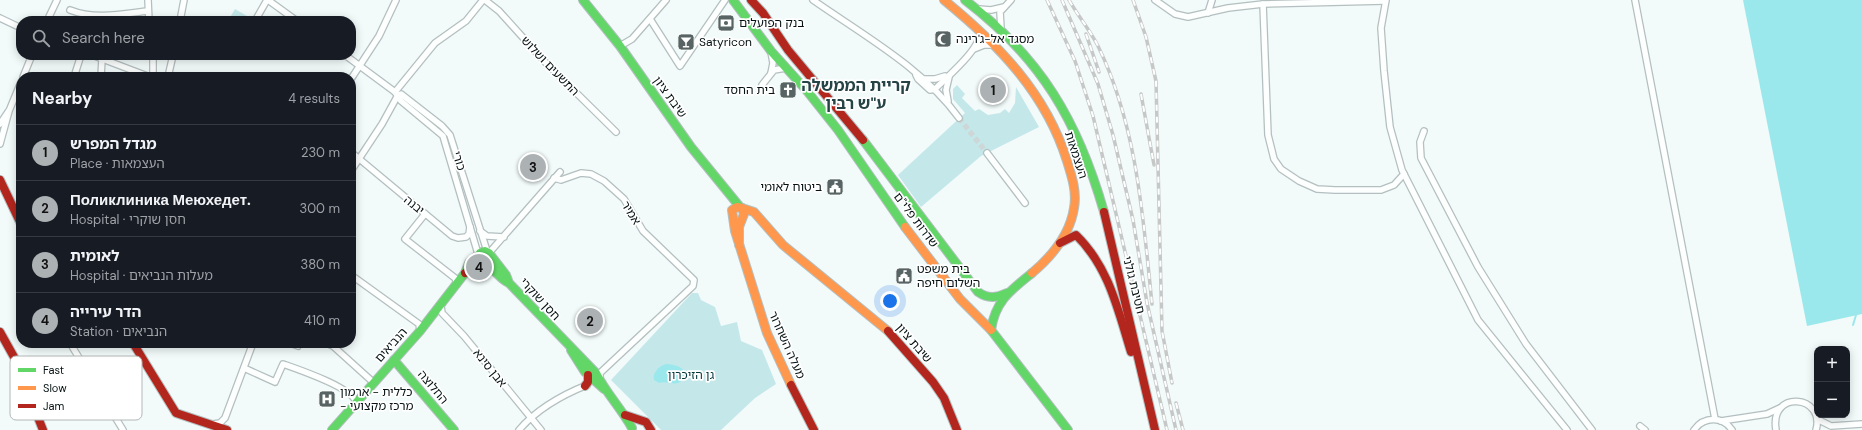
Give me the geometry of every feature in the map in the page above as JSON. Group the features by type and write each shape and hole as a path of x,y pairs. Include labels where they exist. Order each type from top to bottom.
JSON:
{"main road":[{"name":"שיבת ציון","path":"583,0 620,46 740,214 752,210 764,222 783,246 890,332 933,382 944,398 957,430"},
{"name":"שדרות פלי\"ם","path":"733,0 771,50 807,91 838,130 906,228 960,299 991,330 1066,430"},
{"name":"שדרות פלי\"ם","path":"751,0 763,13 788,50 853,127 978,292 984,297 993,299 1008,293"},
{"name":"העצמאות","path":"944,0 996,45 1020,73 1041,103 1052,124 1069,165 1075,196 1075,209 1066,231 1048,259 1008,293 994,312 991,330"},
{"name":"העצמאות","path":"965,0 1001,30 1031,60 1043,76 1066,114 1082,149"},
{"path":"748,21 752,12 758,11 763,13"},
{"name":"חטיבת גולני","path":"1082,149 1094,177 1101,200 1132,325 1143,387 1155,430"},
{"path":"0,180 2,189 16,215"},
{"name":"מעלה השחרור","path":"740,214 739,245 771,343 814,430"},
{"path":"1058,243 1076,235 1085,242 1097,258 1114,301 1143,387"},
{"path":"465,273 484,266 491,262 489,254 481,252 478,255 477,261 484,266"},
{"name":"חסן שוקרי","path":"489,254 506,275 509,283"},
{"name":"הנביאים","path":"332,430 441,306 465,273 466,267 478,255"},
{"name":"חסן שוקרי","path":"484,266 509,283 571,349 581,356 600,384 625,415 632,429"},
{"path":"0,332 13,356"},
{"name":"חסן שוקרי","path":"571,349 576,360 588,375 600,384"},
{"path":"142,358 176,413 227,430"},
{"name":"החלוצה","path":"394,360 454,430"},
{"path":"585,386 588,382 588,375"},
{"name":"חסן שוקרי","path":"625,415 646,422 651,429"},
{"path":"39,420 43,430"},
{"path":"632,429 634,423 640,421"}],"street":[{"path":"49,16 57,0"},
{"path":"148,0 148,16"},
{"path":"181,16 184,0"},
{"path":"258,16 267,0 290,16"},
{"path":"356,72 379,36 396,0"},
{"path":"356,164 382,124 397,94 435,43 466,21 484,0"},
{"name":"התשעים ושלוש","path":"484,0 498,11 545,62 616,132"},
{"path":"620,46 632,39 666,0"},
{"path":"650,19 680,66 725,0"},
{"path":"813,0 895,57 916,75 918,79 948,103 959,118"},
{"path":"1001,30 999,16 1004,7 1011,0"},
{"path":"1156,0 1175,14 1188,18 1208,13 1263,4 1309,1 1386,1 1381,28 1390,127 1404,174 1478,320 1566,430"},
{"path":"1208,13 1212,0"},
{"path":"1635,0 1718,420 1732,430"},
{"path":"1263,4 1268,134 1274,159 1281,169 1299,181 1317,188 1335,190 1381,190 1394,185 1404,174"},
{"path":"976,8 987,11 1004,7"},
{"path":"70,10 86,15 101,16 148,11"},
{"path":"0,18 16,26"},
{"path":"948,103 946,94 947,79 980,39 980,30"},
{"path":"973,49 984,45 996,45"},
{"path":"771,50 773,62 771,73"},
{"path":"25,72 30,60"},
{"path":"76,72 79,60"},
{"path":"101,72 102,60"},
{"path":"107,60 138,72"},
{"path":"151,72 153,60"},
{"path":"169,72 172,60"},
{"name":"כורי","path":"352,60 397,94 401,101 443,136 469,220 478,255"},
{"path":"762,86 771,73 776,69 786,68"},
{"path":"916,75 935,80 942,78 954,70"},
{"path":"932,90 954,70"},
{"path":"924,78 932,90"},
{"path":"0,144 9,111 16,94"},
{"name":"כורי","path":"397,94 401,94 431,117 450,135 480,232 489,254"},
{"path":"0,124 9,111"},
{"path":"1424,131 1420,142 1421,158 1478,267 1526,344 1592,430"},
{"path":"987,153 1025,203"},
{"name":"יבנה","path":"356,157 452,236 464,238 469,234 469,220"},
{"path":"489,254 560,172"},
{"name":"אמיר","path":"554,178 561,180 576,174 586,173 600,178 624,199 643,231 692,277 694,283 600,373 600,384"},
{"path":"425,214 405,239 455,278 457,284"},
{"path":"480,232 488,236 504,237"},
{"path":"356,279 419,324 420,331"},
{"name":"אבן סינא","path":"441,306 442,313 464,336 541,430"},
{"path":"208,424 218,424 225,418 251,348"},
{"path":"335,348 374,383"},
{"path":"244,368 275,382 283,364 339,388 354,397 356,403"},
{"path":"519,430 531,418 558,399 585,386 600,384"},
{"path":"1694,430 1701,423 1767,414 1780,408 1786,403 1794,401 1803,402 1810,406 1817,419 1830,426 1862,424"},
{"path":"1776,430 1775,421 1780,408"},
{"path":"225,418 226,424 231,430"},
{"path":"1816,430 1817,419"},
{"path":"116,420 122,430"},
{"path":"1641,430 1640,426 1645,430"}],"green space":[{"path":"235,9 247,16 231,16"},
{"path":"957,85 965,94 962,98 975,111 979,109 988,115 1000,113 1005,109 1009,113 1015,103 1016,87 1039,127 981,156 921,207 898,175 965,113 953,99 953,89"},
{"name":"גן הזיכרון","path":"692,293 698,293 701,300 715,307 721,326 737,322 741,341 762,350 776,384 755,398 721,430 661,430 611,380"}],"water":[{"path":"1743,0 1862,0 1862,314 1807,326"},
{"path":"666,364 683,369 685,375 681,382 659,383 654,380 654,375 657,370"}],"waterway":[{"path":"1853,325 1856,315"}],"tunnel":[{"path":"959,118 987,153"}],"railway":[{"path":"1047,0 1075,61 1093,116 1167,430"},
{"path":"1062,0 1098,84 1113,135 1133,220 1147,303 1176,430"},
{"path":"1069,0 1098,46 1111,76 1122,108 1136,172 1152,304"},
{"path":"1133,0 1146,37 1156,81 1162,331 1172,383"},
{"path":"1086,34 1099,72"},
{"path":"1141,94 1154,165"},
{"path":"1176,403 1183,430"}],"traffic: fast":[{"path":"583,0 620,46 691,147 740,207"},
{"path":"733,0 771,51 807,91 838,130 905,227"},
{"path":"965,0 992,22 1015,45 1036,69 1053,94 1069,120 1082,149 1094,179 1104,212"},
{"path":"863,140 978,292 985,296 992,297 1007,293"},
{"path":"509,283 506,275 489,253 485,251 480,253 477,259 509,283 596,373 632,428"},
{"path":"332,430 420,331 465,273 469,263 477,256"},
{"path":"1032,273 1005,297 996,311 991,330 1068,430"},
{"path":"571,350 585,372 604,389"},
{"path":"394,360 454,430"}],"traffic: slow":[{"path":"944,0 983,34 1018,72 1047,113 1058,136 1067,161 1074,190 1075,202 1072,218 1059,244 1046,260 1032,273"},
{"path":"739,245 739,227 744,214 742,208 737,207 732,210 735,231 767,333 791,385"},
{"path":"742,208 754,212 783,245 888,331"},
{"path":"905,227 960,299 991,330"}],"traffic: jam":[{"path":"751,0 763,13 788,50 863,140"},
{"path":"0,180 16,214"},
{"path":"1104,212 1155,430"},
{"path":"1060,243 1076,235 1097,261 1117,305 1131,352"},
{"path":"465,273 482,266"},
{"path":"888,331 933,382 944,398 957,430"},
{"path":"0,332 13,356"},
{"path":"136,348 141,356"},
{"path":"142,358 176,413 227,430"},
{"path":"585,386 588,382 588,375"},
{"path":"791,385 814,430"},
{"path":"625,415 646,422 651,430"},
{"path":"39,420 43,430"}],"place":[{"name":"בנק הפועלים","path":"726,23"},
{"name":"מסגד אל-ג'רינה","path":"943,39"},
{"name":"Satyricon","path":"686,42"},
{"name":"בית החסד","path":"788,90"},
{"name":"מגדל המפרש","path":"993,90"},
{"name":"לאומית","path":"533,167"},
{"name":"ביטוח לאומי","path":"835,187"},
{"name":"הדר עירייה","path":"479,267"},
{"name":"בית משפט השלום חיפה","path":"904,276"},
{"name":"Поликлиника Меюхедет.","path":"590,321"},
{"name":"כללית - ארמון - מרכז מקצועי","path":"327,399"}],"district":[{"name":"קריית הממשלה ע\"ש רבין","path":"856,94"}]}
